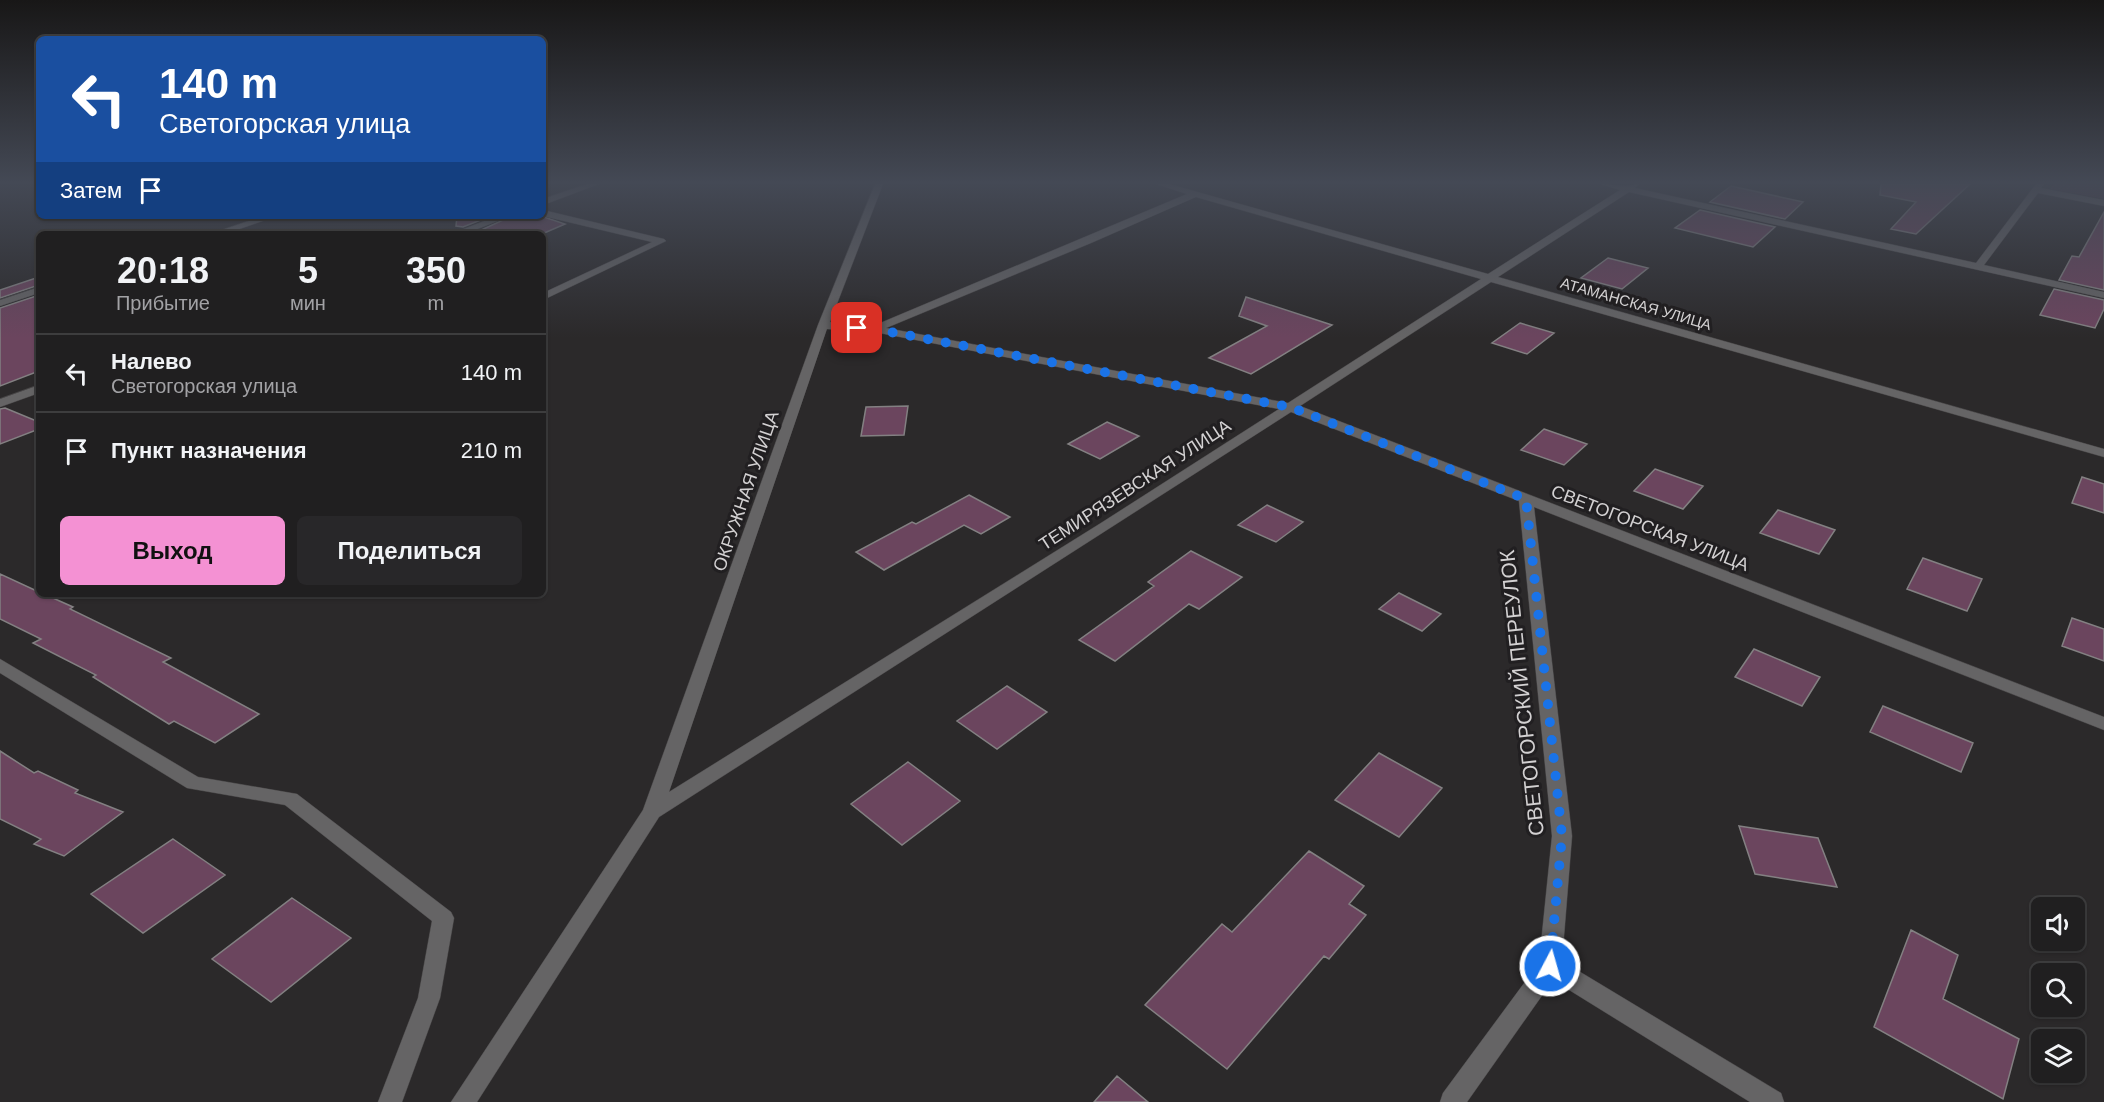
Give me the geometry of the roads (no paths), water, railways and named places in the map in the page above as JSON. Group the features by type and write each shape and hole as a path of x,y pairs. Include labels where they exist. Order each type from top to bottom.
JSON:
{"street":[{"path":"546,296 661,241 638,235"},
{"name":"ОКРУЖНАЯ УЛИЦА","path":"652,813 823,325 859,235"},
{"path":"874,329 1101,235"},
{"name":"АТАМАНСКАЯ УЛИЦА","path":"1340,235 2104,453"},
{"name":"ТЕМИРЯЗЕВСКАЯ УЛИЦА","path":"652,813 1555,235"},
{"path":"1841,235 2104,296"},
{"path":"1978,267 2002,235"},
{"path":"0,303 36,291"},
{"name":"СВЕТОГОРСКАЯ УЛИЦА","path":"823,325 874,329 1290,407 2104,724"},
{"path":"0,403 36,392"},
{"name":"СВЕТОГОРСКИЙ ПЕРЕУЛОК","path":"1526,499 1562,836 1550,966"},
{"path":"0,665 194,783 290,799 443,918 429,998 390,1102"},
{"path":"463,1102 652,813"},
{"path":"1452,1102 1550,966 1772,1102"}]}
